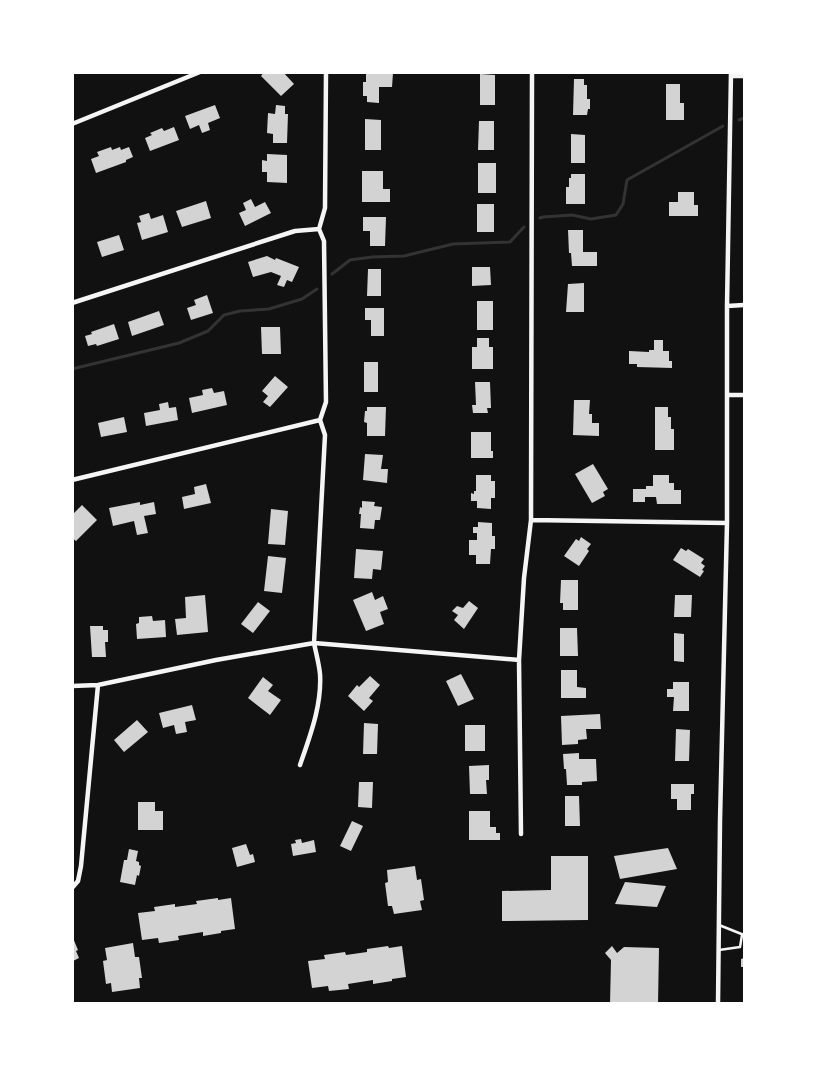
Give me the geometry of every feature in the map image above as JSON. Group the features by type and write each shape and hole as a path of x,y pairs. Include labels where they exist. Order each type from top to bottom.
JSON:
{"street":[{"path":"72,124 200,72"},
{"path":"300,765 315,719 319,697 320,674 314,643 325,435 320,420 326,402 324,241 319,229 325,208 326,72"},
{"path":"520,834 519,660 524,578 531,520 532,72"},
{"path":"718,1004 727,524 727,306 731,74 744,76"},
{"path":"72,303 295,231 319,229"},
{"path":"727,306 744,305"},
{"path":"728,395 744,395"},
{"path":"72,480 320,420"},
{"path":"531,520 727,524"},
{"path":"72,686 98,685 216,660 314,643 519,660"},
{"path":"72,888 78,881 81,866 98,685"}],"lane":[{"path":"719,925 743,935 740,947 719,950"}],"building":[{"path":"264,72 283,72 294,84 281,96 261,76"},
{"path":"366,73 393,73 392,87 379,87 379,103 367,102 367,96 363,96 363,82 366,82"},
{"path":"480,74 495,75 495,105 480,105"},
{"path":"574,79 584,79 584,85 587,85 587,99 590,99 590,109 588,109 587,115 573,115"},
{"path":"666,84 680,84 680,103 684,103 684,120 666,120"},
{"path":"215,105 220,118 208,123 210,130 202,133 199,125 190,129 185,116"},
{"path":"276,105 285,106 285,114 288,114 287,143 273,143 273,134 267,133 268,113 275,114"},
{"path":"365,119 381,120 381,150 365,150"},
{"path":"479,121 494,121 494,150 478,150"},
{"path":"174,127 179,140 150,151 145,138 152,135 150,133 162,128 164,131"},
{"path":"571,134 585,135 585,163 571,163"},
{"path":"111,147 112,150 120,147 121,150 129,147 133,157 126,160 126,162 96,173 91,159 99,156 97,152"},
{"path":"267,154 287,155 287,183 267,182 267,172 262,172 262,160 267,161"},
{"path":"478,163 496,163 496,193 478,193"},
{"path":"362,171 383,171 383,189 390,189 390,202 362,202"},
{"path":"571,174 585,174 585,204 566,204 566,187 569,187"},
{"path":"678,192 694,192 694,205 698,205 698,216 669,216 669,202 678,202"},
{"path":"251,199 255,207 265,202 271,213 245,226 239,213 246,210 243,203"},
{"path":"206,201 211,218 182,227 176,211"},
{"path":"477,204 494,204 494,232 477,232"},
{"path":"149,213 151,219 163,215 168,232 142,240 137,223 141,222 139,216"},
{"path":"363,217 386,217 385,246 370,246 370,231 363,231"},
{"path":"568,230 583,230 583,252 597,252 597,266 572,266 571,253 569,253"},
{"path":"119,235 124,250 102,257 97,242"},
{"path":"267,256 299,267 292,282 287,280 284,287 277,285 281,276 271,272 253,277 248,262"},
{"path":"472,267 490,267 491,285 472,286"},
{"path":"368,269 381,269 381,296 367,296"},
{"path":"584,283 584,312 566,312 568,284"},
{"path":"207,295 213,313 191,320 187,308 196,305 194,300"},
{"path":"477,301 493,301 493,330 477,330"},
{"path":"365,308 384,308 384,336 371,336 371,320 365,320"},
{"path":"159,311 164,325 132,336 128,322"},
{"path":"114,324 119,339 97,346 96,344 88,346 85,336"},
{"path":"261,327 280,327 281,354 262,354"},
{"path":"477,338 489,338 489,347 493,347 493,369 472,369 472,347 477,347"},
{"path":"654,340 663,340 663,351 669,351 669,361 672,361 672,368 637,367 637,364 629,364 629,351 649,352 649,350 654,350"},
{"path":"364,362 378,362 378,392 364,392"},
{"path":"275,376 288,387 270,407 263,402 268,396 262,391"},
{"path":"475,382 490,382 491,408 487,408 488,413 473,413 472,405 476,405"},
{"path":"212,388 214,393 224,391 227,405 192,413 189,398 203,395 202,390"},
{"path":"574,400 590,400 589,414 592,414 592,423 599,423 599,436 573,435"},
{"path":"168,402 169,408 176,407 178,420 146,426 144,413 160,410 159,404"},
{"path":"367,407 386,407 385,436 367,436 367,423 364,422"},
{"path":"655,407 668,407 668,417 671,417 671,429 674,429 674,450 655,450"},
{"path":"124,417 127,432 101,437 98,423"},
{"path":"471,432 491,432 493,458 471,458"},
{"path":"365,454 383,455 381,469 388,469 387,483 363,480"},
{"path":"593,464 608,489 603,492 605,496 592,503 575,474"},
{"path":"476,475 491,475 491,481 495,481 495,498 491,498 491,509 477,508 477,501 471,501 471,493 474,494 474,491 476,491"},
{"path":"653,475 669,475 669,483 674,483 674,490 681,490 681,504 657,504 656,497 645,497 645,502 633,502 633,489 646,489 646,486 653,486"},
{"path":"206,484 211,503 184,509 182,497 195,494 194,487"},
{"path":"362,501 375,502 374,506 382,507 380,520 375,520 374,529 360,528 361,514 359,514 360,507 362,508"},
{"path":"140,502 140,505 154,502 156,514 144,516 148,533 137,535 134,521 113,526 109,508"},
{"path":"82,505 97,520 76,541 72,538 72,515"},
{"path":"271,509 288,511 285,545 268,544"},
{"path":"478,522 492,523 495,549 491,549 490,564 476,564 476,555 469,555 469,540 477,540 477,533 473,533 473,527 478,527"},
{"path":"581,537 591,544 587,549 589,551 579,566 564,556 576,539 579,541"},
{"path":"681,548 686,551 688,549 704,559 701,563 705,566 702,570 704,571 700,577 673,560"},
{"path":"356,549 383,551 381,570 373,569 372,579 354,578"},
{"path":"268,556 286,558 282,593 264,591"},
{"path":"561,580 578,580 578,610 563,610 563,603 560,603"},
{"path":"372,592 375,600 383,596 388,609 380,612 384,624 366,631 353,600"},
{"path":"205,595 208,632 177,635 175,619 186,618 185,597"},
{"path":"675,595 692,595 691,617 674,617"},
{"path":"469,601 478,608 464,629 454,620 458,615 452,611 457,606 463,608"},
{"path":"258,602 270,611 253,633 241,624"},
{"path":"152,616 153,621 165,620 166,637 137,639 136,624 139,623 139,617"},
{"path":"90,626 103,626 103,630 108,630 108,642 105,642 106,657 92,657"},
{"path":"560,628 577,628 578,656 560,656"},
{"path":"674,633 684,634 684,662 674,661"},
{"path":"561,670 577,670 577,687 586,688 586,698 561,698"},
{"path":"461,674 474,699 458,706 446,681"},
{"path":"370,676 380,685 369,698 373,701 364,711 348,696 357,685 359,687"},
{"path":"263,677 273,685 268,691 281,700 270,715 248,698"},
{"path":"673,682 689,682 689,711 673,711 674,697 667,697 667,689 673,689"},
{"path":"192,705 196,720 185,722 187,732 176,734 174,725 163,728 159,713"},
{"path":"600,714 601,729 586,729 587,739 578,740 578,744 562,745 561,716"},
{"path":"137,720 148,732 124,752 114,740"},
{"path":"364,723 378,724 377,754 363,754"},
{"path":"465,725 485,725 485,751 465,751"},
{"path":"676,729 690,730 689,761 675,761"},
{"path":"579,753 579,759 596,759 597,781 582,782 582,785 567,785 563,754"},
{"path":"489,765 489,780 486,780 487,794 470,794 469,766"},
{"path":"359,782 373,782 372,808 358,807"},
{"path":"671,784 694,784 694,794 691,794 691,810 677,810 677,799 671,799"},
{"path":"565,796 579,796 580,826 565,826"},
{"path":"138,802 155,802 155,811 163,811 163,830 138,830"},
{"path":"469,811 490,811 490,827 496,827 496,833 500,833 500,840 469,840"},
{"path":"352,821 363,826 351,851 340,846"},
{"path":"301,839 302,843 314,840 316,852 293,856 291,844 296,843 295,840"},
{"path":"246,844 250,855 253,854 255,862 237,867 232,848"},
{"path":"668,848 677,869 620,879 614,856"},
{"path":"129,849 138,851 136,861 141,866 135,885 120,882 124,860 127,860"},
{"path":"551,856 588,856 588,920 502,921 502,891 551,890"},
{"path":"415,866 417,880 421,879 424,900 420,901 422,910 394,914 392,906 388,906 385,883 388,882 387,870"},
{"path":"625,882 666,886 657,907 615,904"},
{"path":"218,898 218,900 231,898 235,929 203,936 203,932 178,936 179,940 159,943 158,938 142,940 138,913 155,911 154,907 175,904 175,907 197,904 196,901"},
{"path":"73,938 79,958 73,961"},
{"path":"133,943 135,957 139,957 142,978 139,978 140,988 112,992 111,983 106,984 103,961 107,960 105,948"},
{"path":"388,946 389,948 402,946 406,977 373,984 373,980 348,984 349,989 329,991 328,986 312,988 308,961 325,959 324,955 345,952 346,955"},
{"path":"612,946 617,953 624,947 659,948 658,1004 610,1004 611,960 605,953"},
{"path":"744,958 744,967 741,967 741,959"}],"waterway":[{"path":"739,120 744,118"},
{"path":"540,218 572,215 591,219 616,215 623,204 627,180 723,126"},
{"path":"332,274 350,260 404,256 453,244 510,242 524,227"},
{"path":"72,369 179,343 208,331 224,315 240,311 269,309 302,299 317,289"}]}
